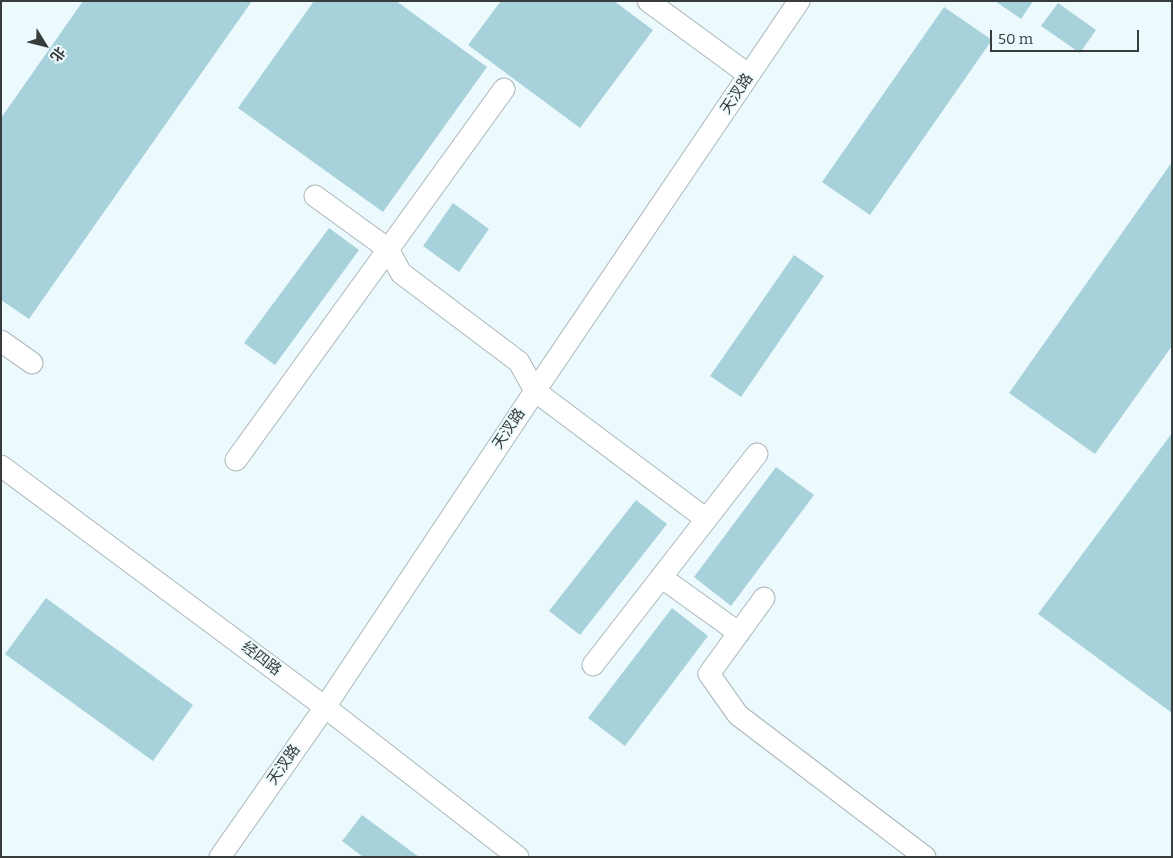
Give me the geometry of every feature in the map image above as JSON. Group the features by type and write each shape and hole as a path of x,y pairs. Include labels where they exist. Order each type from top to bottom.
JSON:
{"street":[{"path":"648,1 749,75"},
{"name":"天汊路","path":"220,857 324,707 799,1"},
{"path":"236,460 504,89"},
{"path":"316,196 388,249 401,273 518,362 535,391 706,519"},
{"path":"1,342 32,363"},
{"path":"593,665 757,454"},
{"name":"经四路","path":"1,466 324,707 518,857"},
{"path":"661,577 739,633"},
{"path":"764,598 709,674 738,715 925,857"}],"building":[{"path":"83,1 252,1 29,319 1,300 1,118"},
{"path":"314,1 396,1 487,67 383,212 238,108"},
{"path":"501,1 614,1 653,30 580,128 468,45"},
{"path":"995,1 1033,1 1021,19"},
{"path":"1058,3 1096,30 1080,53 1041,26"},
{"path":"944,7 992,40 870,215 822,182"},
{"path":"1172,162 1172,346 1095,454 1009,393"},
{"path":"453,203 489,229 459,272 423,246"},
{"path":"329,228 359,250 275,365 244,343"},
{"path":"794,255 824,276 741,397 710,376"},
{"path":"1172,433 1172,713 1038,614"},
{"path":"776,467 814,495 731,606 694,577"},
{"path":"636,500 667,524 580,635 549,611"},
{"path":"46,598 193,705 153,761 5,654"},
{"path":"672,608 708,636 625,746 588,718"},
{"path":"362,815 419,857 363,857 342,841"}]}
